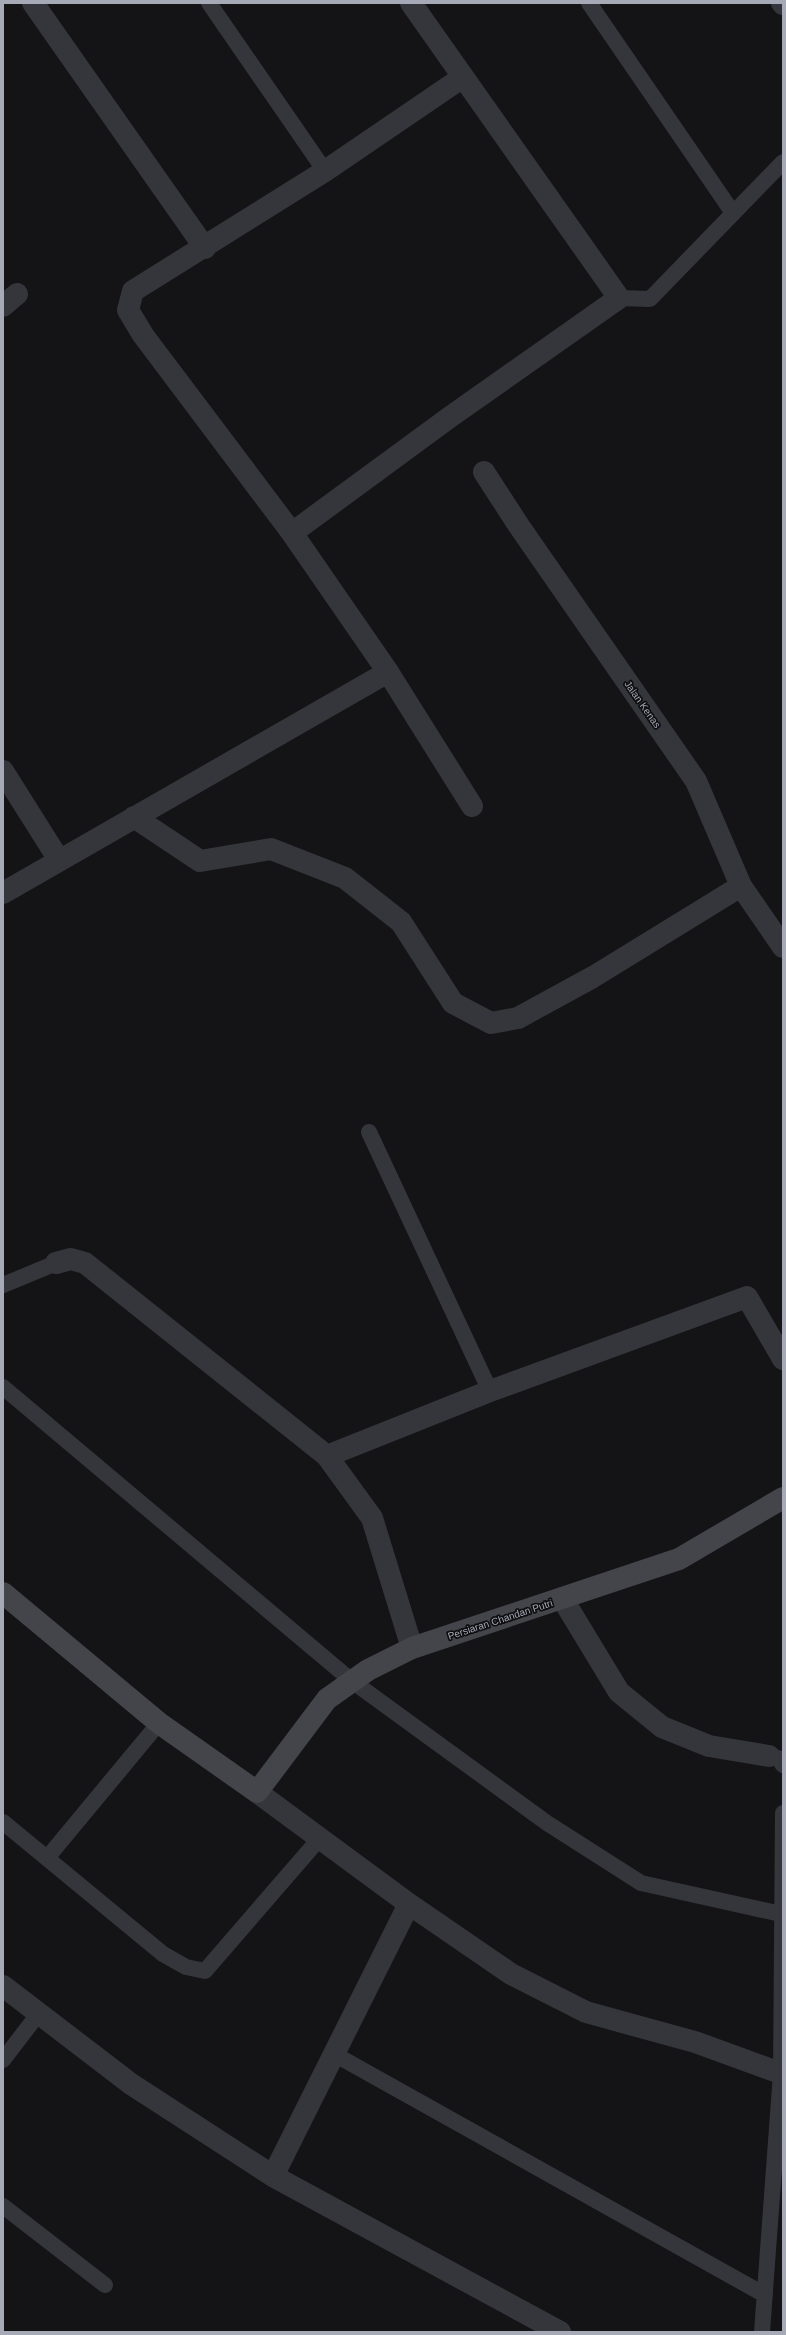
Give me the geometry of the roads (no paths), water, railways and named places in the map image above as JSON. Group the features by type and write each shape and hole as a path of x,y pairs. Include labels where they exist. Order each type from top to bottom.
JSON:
{"street":[{"path":"33,3 205,248"},
{"path":"292,533 450,417 619,298 411,3"},
{"path":"463,77 324,171 205,248 133,291 128,310 142,335 292,533 388,672 472,806"},
{"name":"Jalan Kenas","path":"484,472 519,526 696,781 741,886 783,947"},
{"path":"3,893 388,672"},
{"path":"3,771 59,860"},
{"path":"134,817 200,861 271,849 345,878 401,922 453,1003 491,1023 518,1018 593,977 741,886"},
{"path":"56,1263 71,1259 85,1263 327,1456 372,1518 412,1648"},
{"path":"327,1456 490,1391 747,1297 783,1360"},
{"name":"Persiaran Chandan Putri","path":"257,1792 327,1699 368,1670 412,1648 679,1559 783,1498"},
{"path":"3,1593 160,1723 257,1792 409,1904 511,1974 586,2012 695,2042 782,2073"},
{"path":"562,1598 619,1692 662,1727 709,1746 776,1760"},
{"path":"273,2176 409,1904"},
{"path":"3,1986 130,2084 273,2176 560,2332"}],"lane":[{"path":"209,3 324,171"},
{"path":"589,3 733,213"},
{"path":"619,298 650,299 783,162"},
{"path":"369,1132 490,1391"},
{"path":"3,1286 56,1263"},
{"path":"3,1387 352,1681 547,1823 641,1883 782,1914"},
{"path":"47,1858 160,1723"},
{"path":"762,2332 782,2073 783,1813"},
{"path":"3,1822 163,1954 186,1967 205,1971 320,1838"},
{"path":"3,2060 39,2014"},
{"path":"334,2054 765,2295"},
{"path":"3,2206 105,2284"}]}
